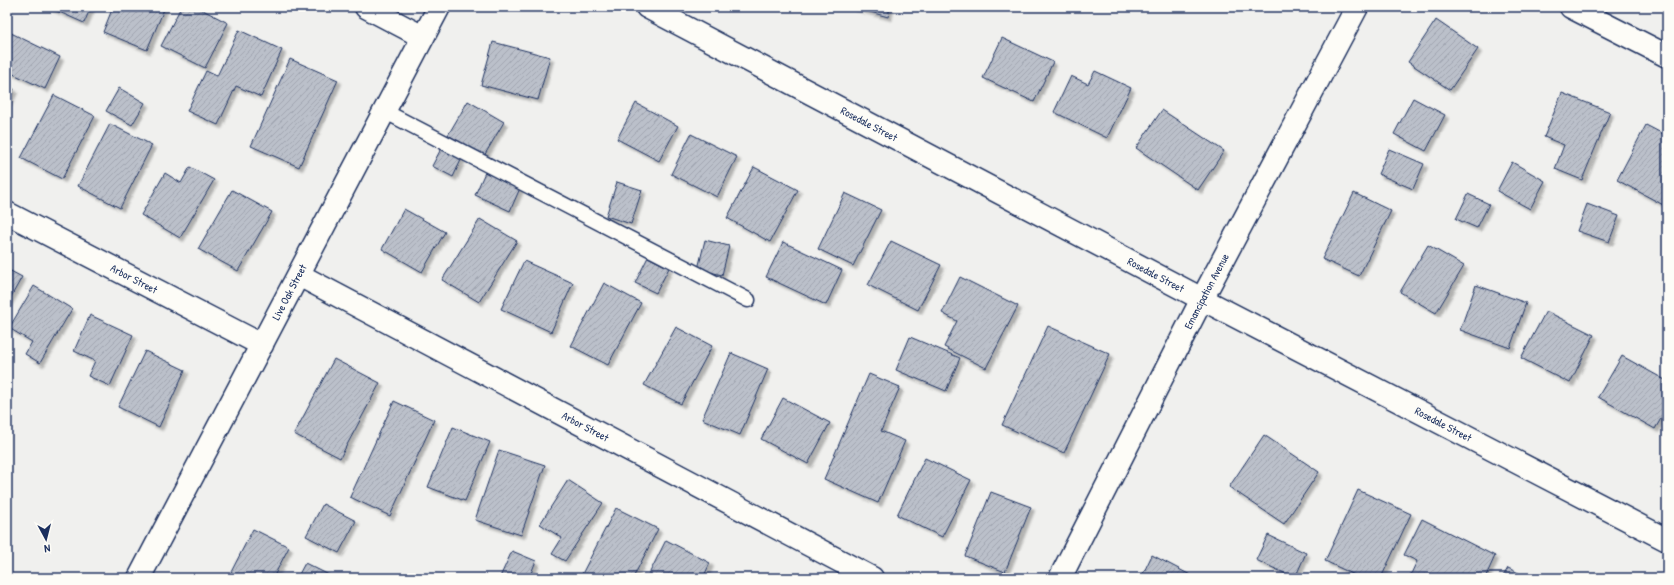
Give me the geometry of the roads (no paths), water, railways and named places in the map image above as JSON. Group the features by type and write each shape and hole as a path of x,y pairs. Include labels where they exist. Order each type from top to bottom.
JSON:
{"street":[{"path":"366,7 423,37"},
{"name":"Live Oak Street","path":"139,578 439,7"},
{"name":"Rosedale Street","path":"647,7 1202,299 1667,540"},
{"name":"Emancipation Avenue","path":"1060,578 1202,299 1357,7"},
{"path":"1571,7 1667,56"},
{"name":"Arbor Street","path":"7,213 262,345"},
{"name":"Arbor Street","path":"299,275 872,578"}],"lane":[{"path":"384,111 748,300"}]}
